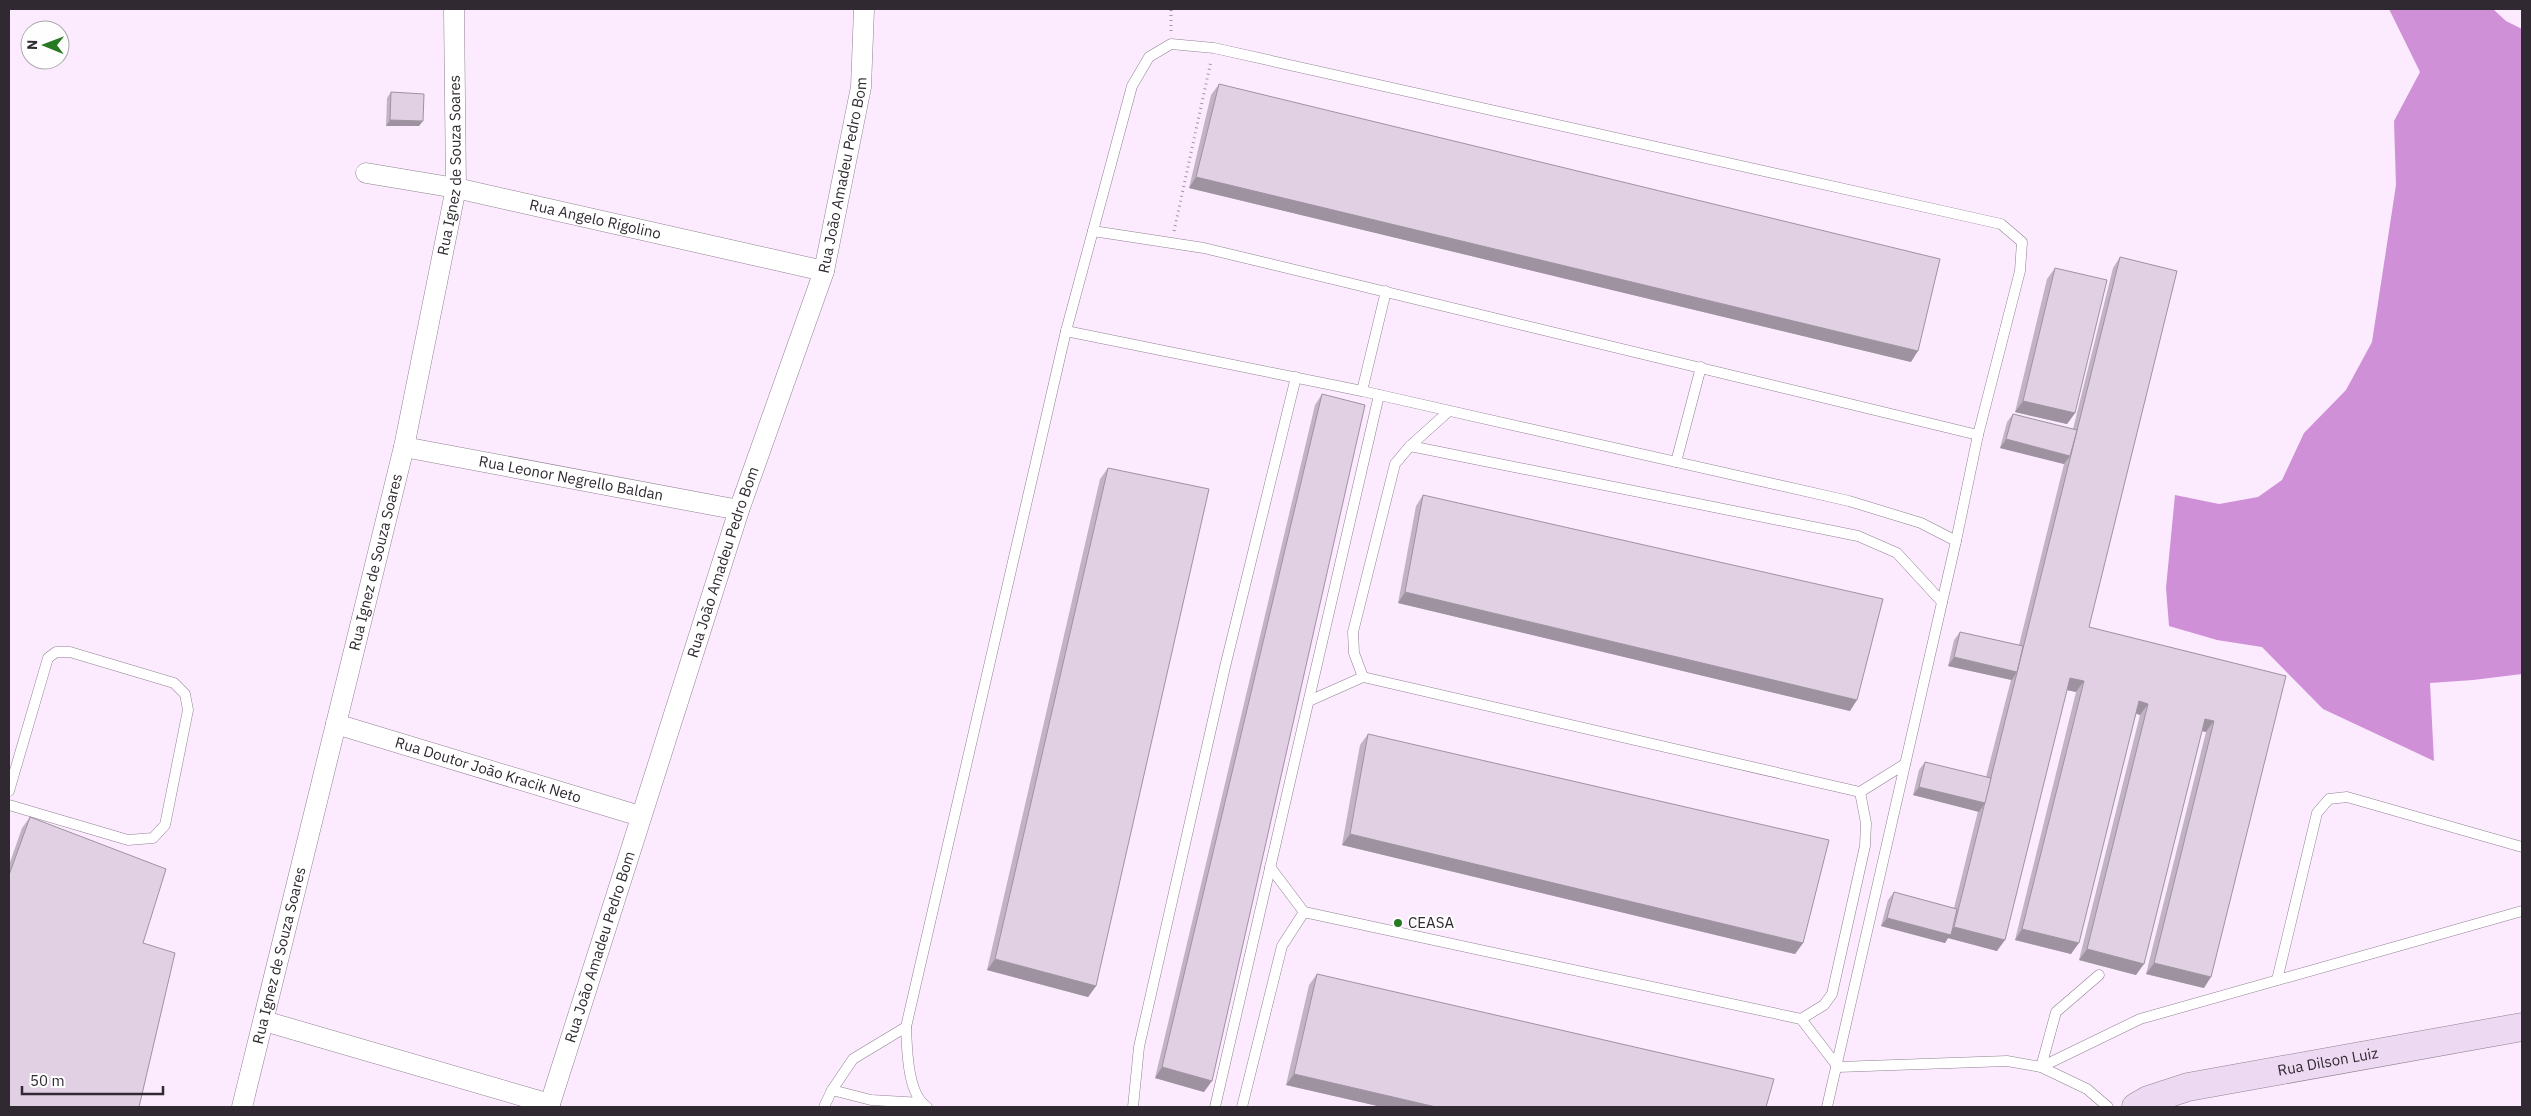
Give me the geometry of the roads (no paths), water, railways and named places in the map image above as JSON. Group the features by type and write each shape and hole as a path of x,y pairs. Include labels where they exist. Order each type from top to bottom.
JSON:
{"street":[{"name":"Rua Ignez de Souza Soares","path":"242,1107 404,447 456,188 454,9"},
{"name":"Rua João Amadeu Pedro Bom","path":"549,1106 739,510 824,271 861,87 864,9"},
{"name":"Rua Angelo Rigolino","path":"366,173 456,188 824,271"},
{"name":"Rua Leonor Negrello Baldan","path":"404,447 739,510"},
{"name":"Rua Doutor João Kracik Neto","path":"336,724 640,816"},
{"path":"264,1021 549,1106"},
{"name":"Rua Dilson Luiz","path":"2136,1107 2148,1100 2188,1087 2522,1027"}],"lane":[{"path":"832,1090 871,1100 924,1105 908,1069 906,1027 1066,331 1132,86 1149,57 1171,44 1214,48 2000,224 2022,242 2020,271 1978,435 1838,1067 1827,1107"},
{"path":"1094,231 1204,248 1978,435"},
{"path":"1362,391 1386,291"},
{"path":"1066,331 1362,391 1849,501 1921,524 1956,541"},
{"path":"1676,462 1701,367"},
{"path":"1135,1104 1144,1028 1225,667 1296,377"},
{"path":"1215,1107 1379,395"},
{"path":"1363,677 1354,653 1353,632 1395,464 1410,446 1449,410"},
{"path":"1410,446 1858,536 1897,553 1942,602"},
{"path":"9,791 48,658 56,652 70,652 174,683 185,694 188,710 165,825 153,838 128,840 9,806"},
{"path":"1308,701 1363,677 1860,792 1905,764"},
{"path":"1800,1019 1824,1005 1832,994 1866,846 1866,823 1860,792"},
{"path":"2277,980 2317,813 2328,799 2347,797 2522,847"},
{"path":"1270,867 1304,912 1800,1019 1838,1067"},
{"path":"2040,1066 2140,1019 2522,911"},
{"path":"1242,1107 1282,946 1304,912"},
{"path":"2040,1066 2056,1012 2099,974"},
{"path":"824,1107 832,1090 853,1060 906,1027"},
{"path":"1838,1067 2007,1061 2040,1066 2087,1089 2108,1107"}],"place":[{"name":"CEASA","path":"1398,923"}]}
